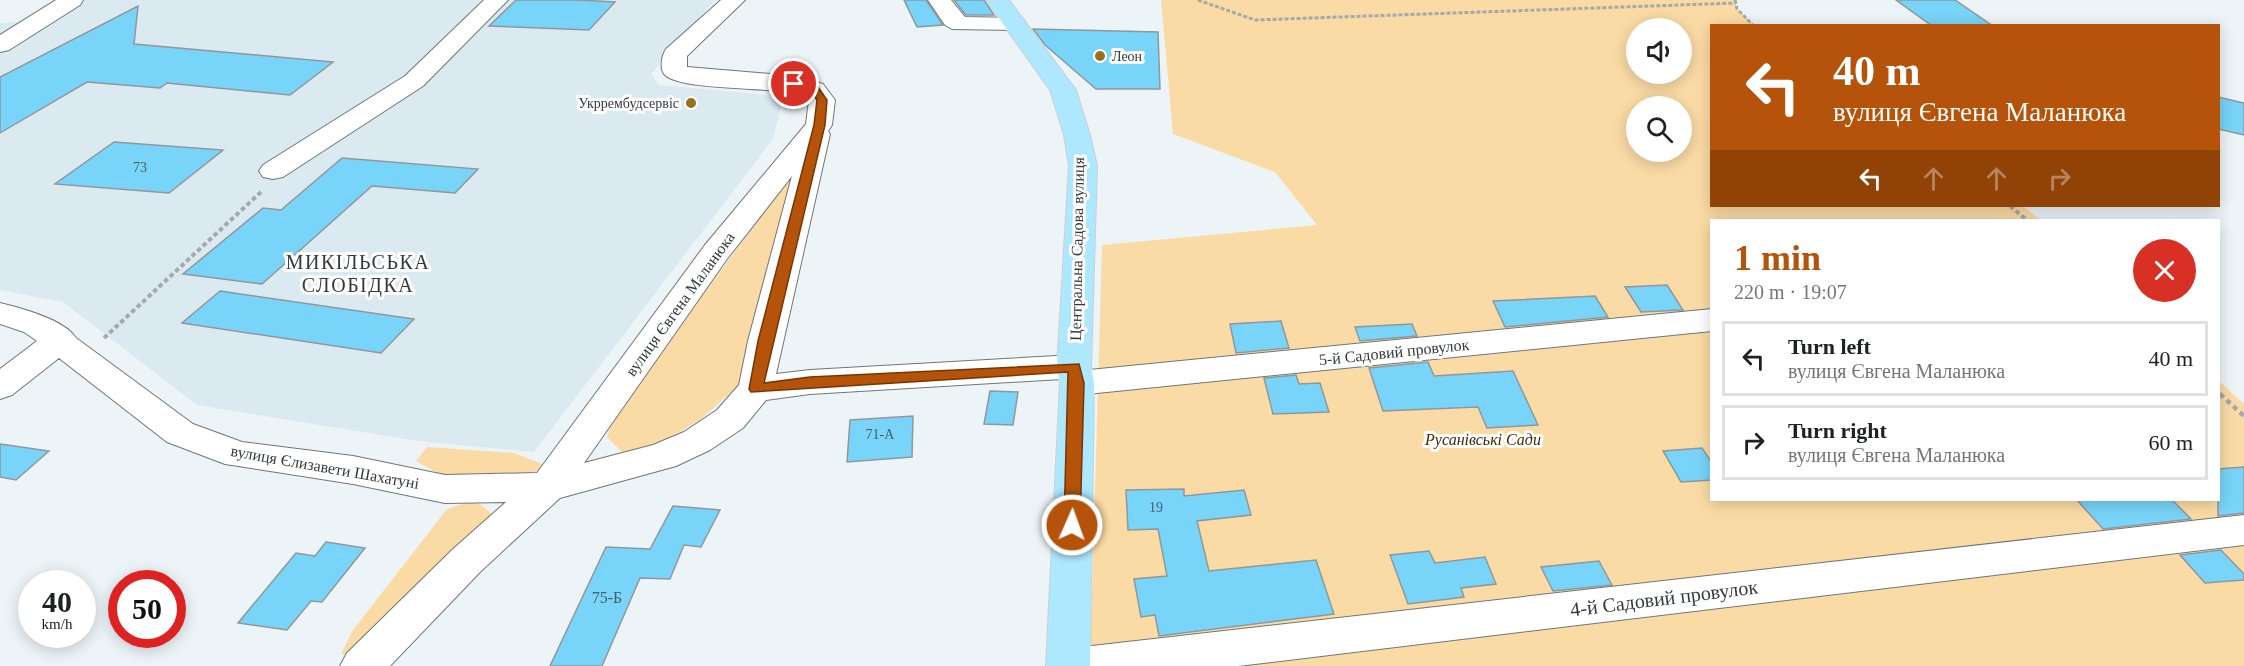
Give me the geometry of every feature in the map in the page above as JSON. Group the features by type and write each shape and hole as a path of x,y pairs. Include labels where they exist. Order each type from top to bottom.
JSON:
{"main road":[{"name":"Центральна Садова вулиця","path":"1006,11 1063,90 1077,135 1083,165 1068,666"}],"street":[{"path":"0,45 72,0"},
{"path":"273,171 414,81 497,0"},
{"path":"734,0 675,54 675,71 687,76 794,84 814,89 822,100 819,125 765,341 756,389 810,382 1076,375"},
{"path":"939,0 956,22 1006,11"},
{"name":"вулиця Євгена Маланюка","path":"362,666 457,570 547,487 717,252 819,125"},
{"name":"вулиця Єлизавети Шахатуні","path":"0,313 36,324 180,433 238,455 353,470 445,489 547,487"},
{"name":"5-й Садовий провулок","path":"1076,375 1710,320"},
{"path":"0,387 72,349"},
{"name":"вулиця Євгена Маланюка","path":"547,487 663,456 697,441 730,419 756,389"},
{"name":"4-й Садовий провулок","path":"1083,666 2244,530"}],"path":[{"path":"1198,0 1255,20 1735,1 1737,9 1752,24"},
{"path":"72,349 261,193 273,171"},
{"path":"2011,207 2025,219"},
{"path":"2220,395 2244,416"}],"shaded area":[{"path":"62,0 715,0 651,74 659,85 766,95 781,106 773,139 534,452 417,441 197,405 63,302 0,290 0,23 32,21"}],"green space":[{"name":"Русанівські Сади","path":"1161,0 1735,0 1737,9 1753,24 1710,24 1710,207 2024,207 2039,219 1710,219 1710,501 2220,501 2220,382 2244,404 2244,666 1090,666 1102,245 1317,225 1275,172 1173,134"},
{"path":"804,159 738,386 700,420 662,442 622,452 607,437 614,414"},
{"path":"427,447 514,453 545,465 528,478 451,485 437,473 416,461"},
{"path":"475,500 496,517 355,656 341,654 353,630 447,509"}],"building":[{"path":"516,0 615,2 589,30 489,26"},
{"path":"904,0 926,0 943,25 917,27"},
{"path":"954,0 984,0 994,15 966,15"},
{"path":"1896,0 1955,0 1990,24 1929,24"},
{"path":"138,6 134,44 333,62 290,95 167,83 160,88 87,82 0,133 0,77"},
{"path":"1033,29 1158,32 1160,89 1096,89 1045,45"},
{"path":"2220,97 2244,103 2244,135 2220,129"},
{"path":"114,142 223,150 169,193 55,184"},
{"path":"342,158 478,169 455,193 372,186 262,284 183,274 263,208 281,210"},
{"path":"1667,285 1683,310 1641,312 1625,287"},
{"path":"220,291 414,319 381,353 182,323"},
{"path":"1595,296 1608,317 1505,327 1493,301"},
{"path":"1281,321 1289,348 1236,353 1230,324"},
{"path":"1412,324 1417,336 1360,341 1355,327"},
{"path":"1428,362 1434,376 1513,371 1538,425 1487,428 1478,407 1383,411 1369,368"},
{"path":"1296,375 1299,384 1320,383 1329,412 1273,414 1264,378"},
{"path":"990,391 1018,392 1013,425 984,424"},
{"path":"913,416 912,457 847,462 850,420"},
{"path":"0,444 49,451 16,480 0,477"},
{"path":"1702,448 1710,460 1710,480 1681,482 1663,451"},
{"path":"2244,467 2244,513 2218,516 2220,469"},
{"path":"1184,489 1184,496 1244,490 1251,515 1197,521 1209,571 1316,560 1334,614 1159,636 1155,615 1141,617 1134,579 1167,576 1158,529 1128,530 1126,490"},
{"path":"2078,501 2173,501 2191,519 2103,529"},
{"path":"673,506 720,510 701,547 684,545 670,579 640,578 602,666 550,666 606,547 650,549"},
{"path":"326,542 365,548 322,602 311,601 287,630 238,623 296,553 315,556"},
{"path":"2221,550 2244,574 2244,580 2205,583 2180,555"},
{"path":"1429,551 1435,563 1485,557 1496,584 1461,588 1464,597 1408,604 1390,555"},
{"path":"1599,561 1612,585 1553,591 1541,567"}],"place":[{"name":"Леон","path":"1100,56"},
{"name":"Укррембудсервіс","path":"691,103"}],"district":[{"name":"МИКІЛЬСЬКА СЛОБІДКА","path":"358,274"}],"route":[{"path":"794,84 814,89 822,100 819,125 765,341 756,389 810,382 1074,367 1077,383 1072,525"}]}
